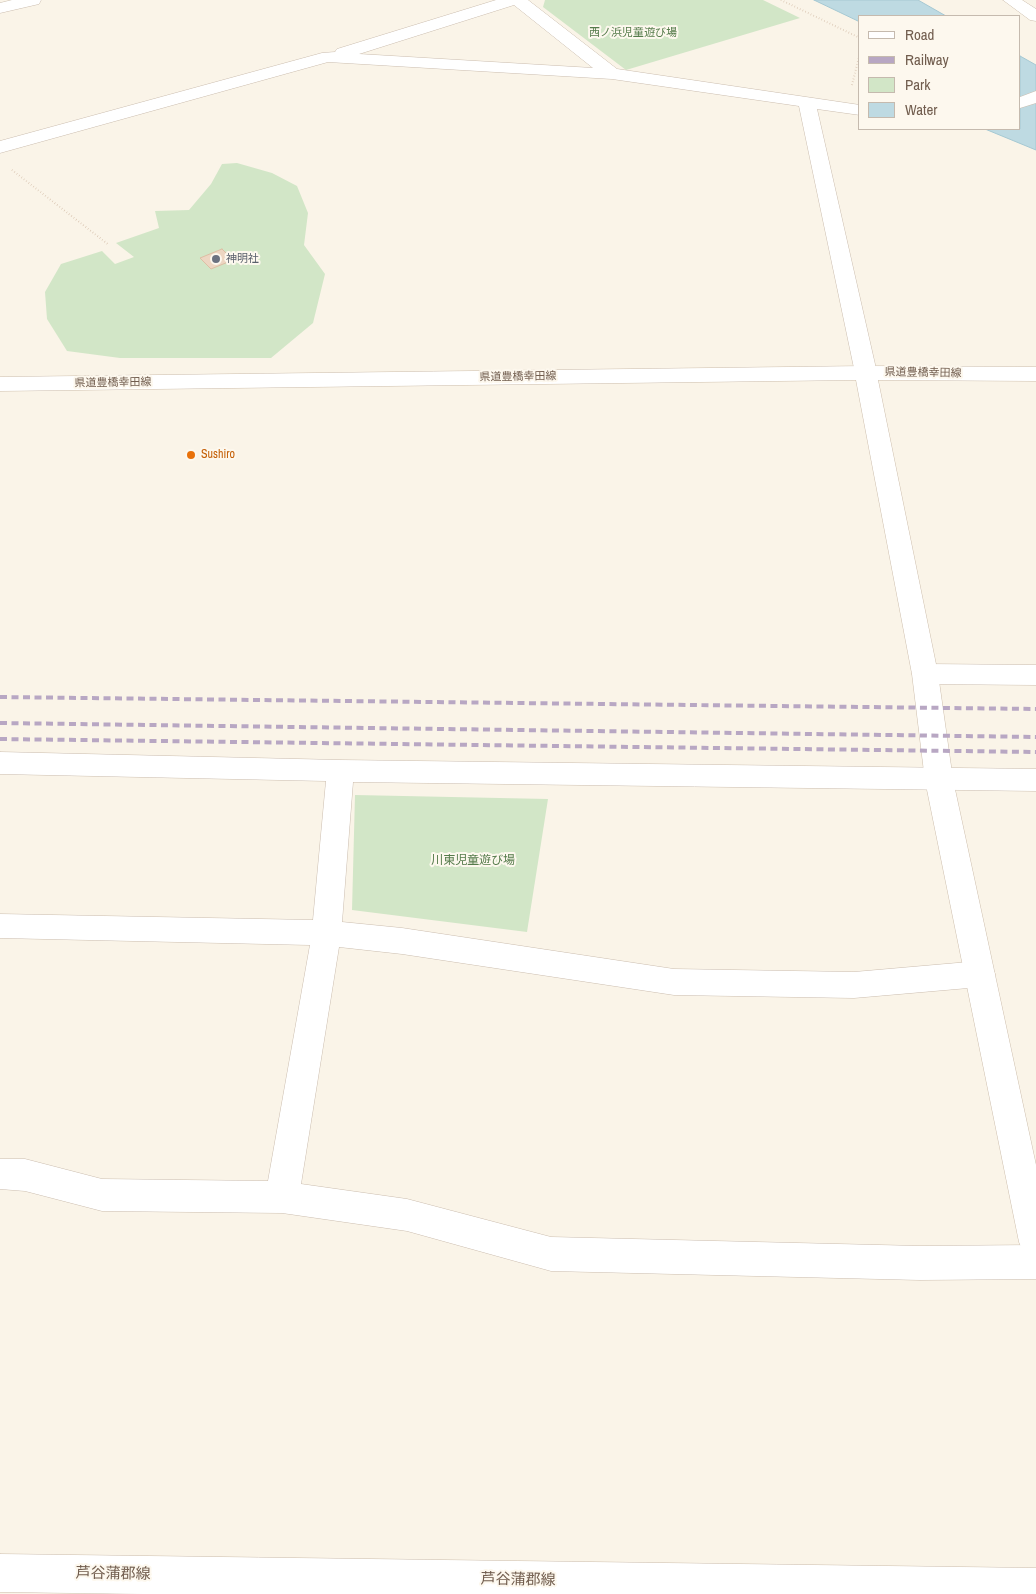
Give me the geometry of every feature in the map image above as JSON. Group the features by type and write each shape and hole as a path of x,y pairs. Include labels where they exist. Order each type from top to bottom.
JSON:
{"street":[{"path":"0,8 33,0"},
{"path":"0,147 57,133 279,69 328,57 513,0"},
{"path":"518,0 612,74"},
{"path":"1011,0 1036,16"},
{"path":"328,57 612,74 853,108"},
{"path":"1021,103 1036,96"},
{"path":"807,103 866,372 925,674 939,780 1036,1242"},
{"name":"県道豊橋幸田線","path":"0,384 866,372 1036,374"},
{"path":"925,674 1036,675"},
{"path":"0,764 340,771 1036,780"},
{"path":"282,1197 327,933 340,771"},
{"path":"0,926 327,933 468,950 674,982 854,985 980,974"},
{"path":"0,1174 25,1175 102,1195 282,1197 407,1215 551,1254 920,1262 1036,1262"},
{"name":"芦谷蒲郡線","path":"0,1573 1036,1587"}],"path":[{"path":"780,0 858,37"},
{"path":"853,108 858,69"},
{"path":"8,167 109,245"}],"green space":[{"name":"西ノ浜児童遊び場","path":"545,0 763,0 800,18 626,70 543,7"},
{"path":"237,163 272,173 297,186 308,213 304,245 325,274 313,323 271,358 120,358 67,351 47,319 45,292 61,264 102,251 115,264 134,257 116,243 159,228 155,211 189,210 211,184 222,164"},
{"name":"川東児童遊び場","path":"355,795 548,799 527,932 352,910"}],"water":[{"path":"814,0 918,0 944,15 858,15 858,21"},
{"path":"1021,57 1036,65 1036,150 987,130 1021,130"}],"building":[{"name":"神明社","path":"222,249 233,260 211,269 200,258"}],"railway":[{"path":"0,697 1036,709"},
{"path":"0,723 1036,737"},
{"path":"0,739 1036,752"}],"place":[{"name":"神明社","path":"216,259"},
{"name":"Sushiro","path":"191,455"}]}
